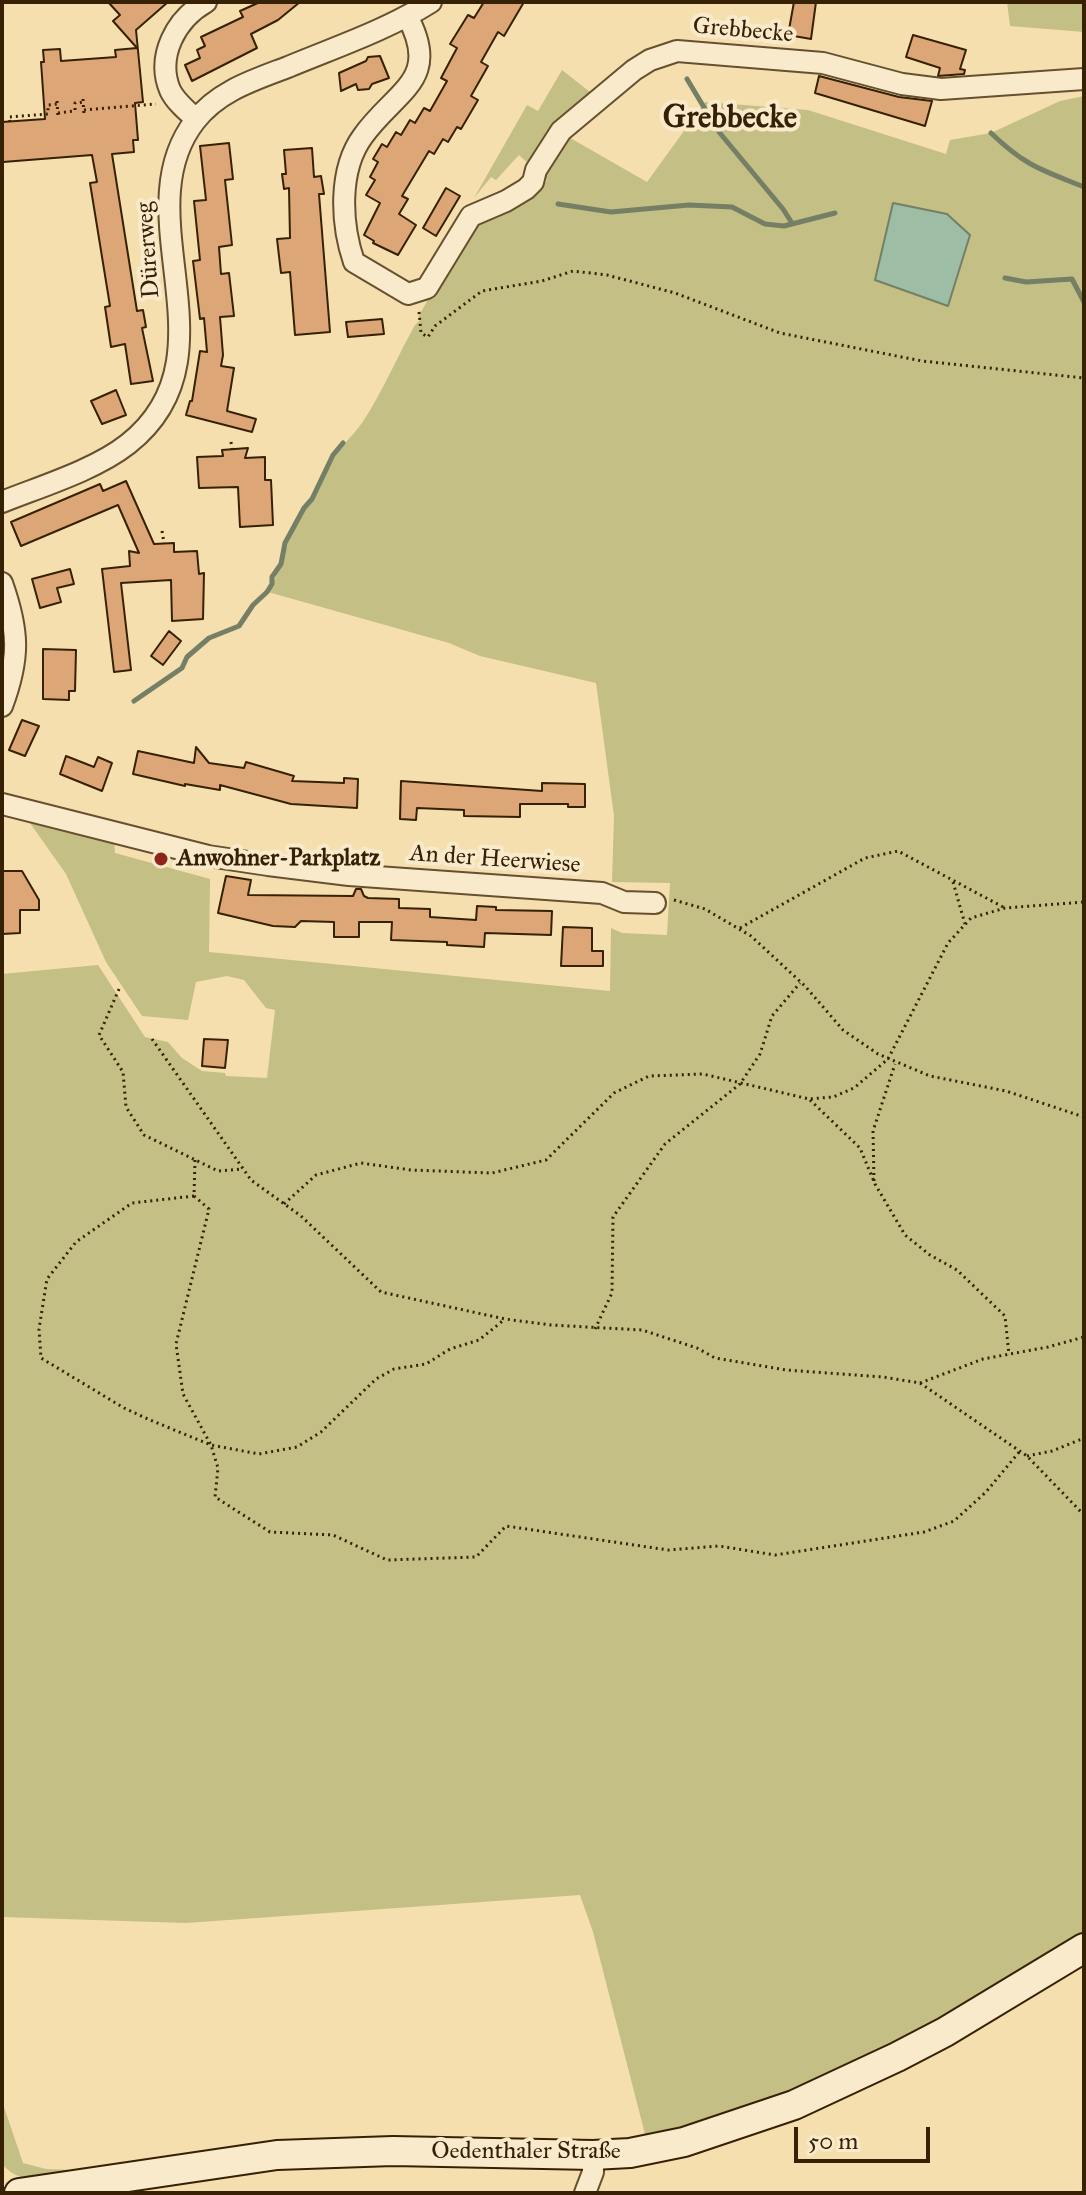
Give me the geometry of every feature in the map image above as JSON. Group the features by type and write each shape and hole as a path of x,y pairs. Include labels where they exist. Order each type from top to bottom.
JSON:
{"main road":[{"name":"Oedenthaler Straße","path":"19,2193 277,2155 393,2151 593,2155 630,2153 684,2142 794,2105 931,2040 1084,1948"}],"street":[{"path":"196,119 171,93 165,64 179,24 192,10 206,2"},
{"name":"Dürerweg","path":"2,502 107,458 128,444 157,412 175,374 181,327 169,198 178,151 196,119 224,94 407,16 431,2"},
{"name":"Grebbecke","path":"407,16 421,47 416,74 361,138 346,182 344,205 349,249 354,262 408,294 427,288 471,216 517,196 533,182 536,170 561,131 634,70 664,54 677,51 823,63 902,84 941,89 1084,79"},
{"path":"2,583 16,636 13,671 2,706"},
{"name":"An der Heerwiese","path":"2,804 208,856 349,875 602,893 624,902 662,901"},
{"path":"585,2193 593,2172 593,2155"}],"path":[{"path":"10,122 9,117 48,114 48,105 57,103 58,115 75,111 75,103 83,101 84,116"},
{"path":"84,110 163,104"},
{"path":"109,108 109,114"},
{"path":"420,313 421,333 428,337 435,326 482,291 542,281 573,271 607,275 675,293 780,333 922,361 1084,378"},
{"path":"231,442 232,449"},
{"path":"162,531 164,543"},
{"path":"740,928 865,858 898,851 1005,908"},
{"path":"952,880 965,924"},
{"path":"662,901 705,909 740,928 801,982 843,1030 888,1059 930,1076 992,1087 1084,1117"},
{"path":"284,1204 316,1175 361,1163 411,1170 492,1173 546,1160 614,1093 649,1076 703,1074 809,1099 833,1097 854,1088 888,1059 948,943 971,918 1005,908 1084,902"},
{"path":"595,1329 612,1293 613,1217 665,1144 740,1084 760,1054 772,1016 801,982"},
{"path":"119,989 99,1035 123,1072 126,1107 144,1135 218,1171 243,1169"},
{"path":"152,1039 251,1180 284,1204 381,1292 505,1319 595,1329 642,1330 697,1348 715,1358 786,1370 920,1383 1027,1456 1084,1515"},
{"path":"875,1184 873,1131 895,1062"},
{"path":"809,1099 860,1148 875,1184 905,1235 930,1255 957,1270 1005,1316 1009,1355"},
{"path":"194,1196 195,1160"},
{"path":"505,1319 479,1340 450,1349 426,1364 394,1369 376,1379 321,1432 297,1447 259,1454 211,1445 124,1408 41,1358 39,1329 47,1279 76,1242 132,1203 194,1196 209,1209 176,1344 183,1394 211,1445 218,1468 215,1497 270,1532 333,1535 387,1560 476,1557 506,1526 668,1550 719,1546 775,1555 924,1532 954,1521 986,1492 1020,1451"},
{"path":"920,1383 983,1359 1084,1337"},
{"path":"1027,1456 1052,1451 1084,1438"}],"shaded area":[{"path":"1007,2 1084,2 1084,32 1010,26"},
{"path":"562,70 595,96 530,165 519,155 496,180 491,177 474,198 527,105 538,111"},
{"path":"1084,96 1084,1939 938,2026 746,2113 646,2138 593,1932 580,1895 186,1923 2,1917 2,974 98,965 145,1037 168,1042 182,1058 202,1071 225,1073 226,1076 267,1078 275,1010 266,1008 244,980 227,976 196,982 188,1020 142,1016 106,962 66,874 25,816 114,840 115,853 210,879 209,952 610,991 611,928 622,933 667,935 670,883 612,882 614,816 596,683 480,656 449,643 268,592 299,519 316,495 331,460 369,411 421,319 418,317 472,224 536,193 547,180 542,175 565,135 647,182 705,102 808,110 946,154 950,140 991,133 1060,101"},
{"path":"893,203 947,214 970,235 948,306 875,280"},
{"path":"2,2101 23,2163 46,2169 106,2171 51,2180 24,2178 12,2173 2,2164"}],"building":[{"path":"108,2 168,2 136,30 143,102 135,103 138,140 133,140 134,152 112,154 137,311 143,310 146,327 142,328 153,381 131,384 125,344 111,347 105,307 110,306 90,183 97,182 92,155 3,162 2,151 2,122 45,119 43,50 60,49 61,61 116,57 115,50 137,48 113,21 120,15"},
{"path":"260,2 300,2 278,20 251,34 257,48 192,81 185,65 200,58 197,50 205,46 201,37 243,17 240,11"},
{"path":"484,2 524,2 504,36 498,32 481,62 488,66 471,96 478,100 461,129 457,127 448,142 443,139 434,154 429,151 402,196 408,199 399,214 416,225 398,255 364,235 380,203 366,195 375,180 370,177 378,162 373,159 382,144 387,147 396,132 401,135 410,120 415,123 424,108 430,111 447,81 441,78 457,48 450,44 468,15 474,18"},
{"path":"794,2 816,2 811,39 788,35"},
{"path":"913,35 966,50 960,69 965,70 964,74 938,76 940,68 906,57"},
{"path":"380,56 389,78 372,84 369,89 358,90 356,84 341,91 339,73 366,61 368,57"},
{"path":"819,76 899,97 932,101 925,126 815,93"},
{"path":"229,143 233,179 225,180 232,245 219,247 221,274 229,273 234,316 220,317 221,366 234,368 227,411 256,419 252,432 186,415 192,401 200,351 207,352 193,261 200,260 194,201 206,200 200,146"},
{"path":"312,148 314,177 321,176 324,194 319,194 330,332 295,335 290,272 281,273 277,239 290,238 289,188 284,189 282,174 286,174 284,150"},
{"path":"446,188 460,196 436,236 423,228"},
{"path":"382,319 384,334 348,337 346,322"},
{"path":"116,390 126,415 102,424 91,401"},
{"path":"248,448 245,458 265,457 265,480 271,480 273,525 240,527 238,487 199,488 197,457 223,456 222,450"},
{"path":"126,481 154,544 174,543 174,552 197,551 199,574 204,573 203,619 172,621 171,580 121,583 131,670 114,672 102,569 130,566 129,551 139,553 118,505 21,546 11,522 100,484 103,491"},
{"path":"70,569 74,584 57,588 61,602 40,608 32,579"},
{"path":"169,631 181,641 163,665 151,656"},
{"path":"43,649 76,650 75,691 69,691 69,700 43,699"},
{"path":"22,720 39,726 25,756 9,750"},
{"path":"196,747 209,763 244,768 246,762 294,776 292,781 344,783 344,778 358,779 357,808 291,804 220,785 220,790 185,786 133,774 138,751 194,763"},
{"path":"66,756 94,767 98,757 112,763 102,791 60,774"},
{"path":"401,781 542,791 542,783 585,784 585,807 520,804 520,817 464,816 464,810 417,808 416,820 400,819"},
{"path":"2,871 22,871 39,900 39,910 20,910 20,933 2,934"},
{"path":"226,876 251,880 248,895 353,896 356,889 361,889 368,898 399,899 399,908 430,909 430,917 476,920 477,906 496,907 496,910 552,911 551,935 485,933 484,947 391,940 392,922 359,922 359,937 334,937 334,922 301,921 295,927 273,926 218,913"},
{"path":"563,927 592,928 592,951 603,951 603,966 561,966"},
{"path":"204,1039 228,1040 225,1068 202,1066"}],"waterway":[{"path":"687,79 711,119"},
{"path":"719,132 792,223"},
{"path":"991,133 1024,160 1084,187"},
{"path":"558,204 611,212 689,205 732,207 765,224 784,226 835,213"},
{"path":"1005,278 1026,282 1072,279 1084,302"},
{"path":"134,701 182,668 187,657 209,638 239,626 253,605 267,592 281,564 285,543 312,499 333,455 343,443"}],"place":[{"name":"Anwohner-Parkplatz","path":"161,859"}],"district":[{"name":"Grebbecke","path":"730,119"}]}
